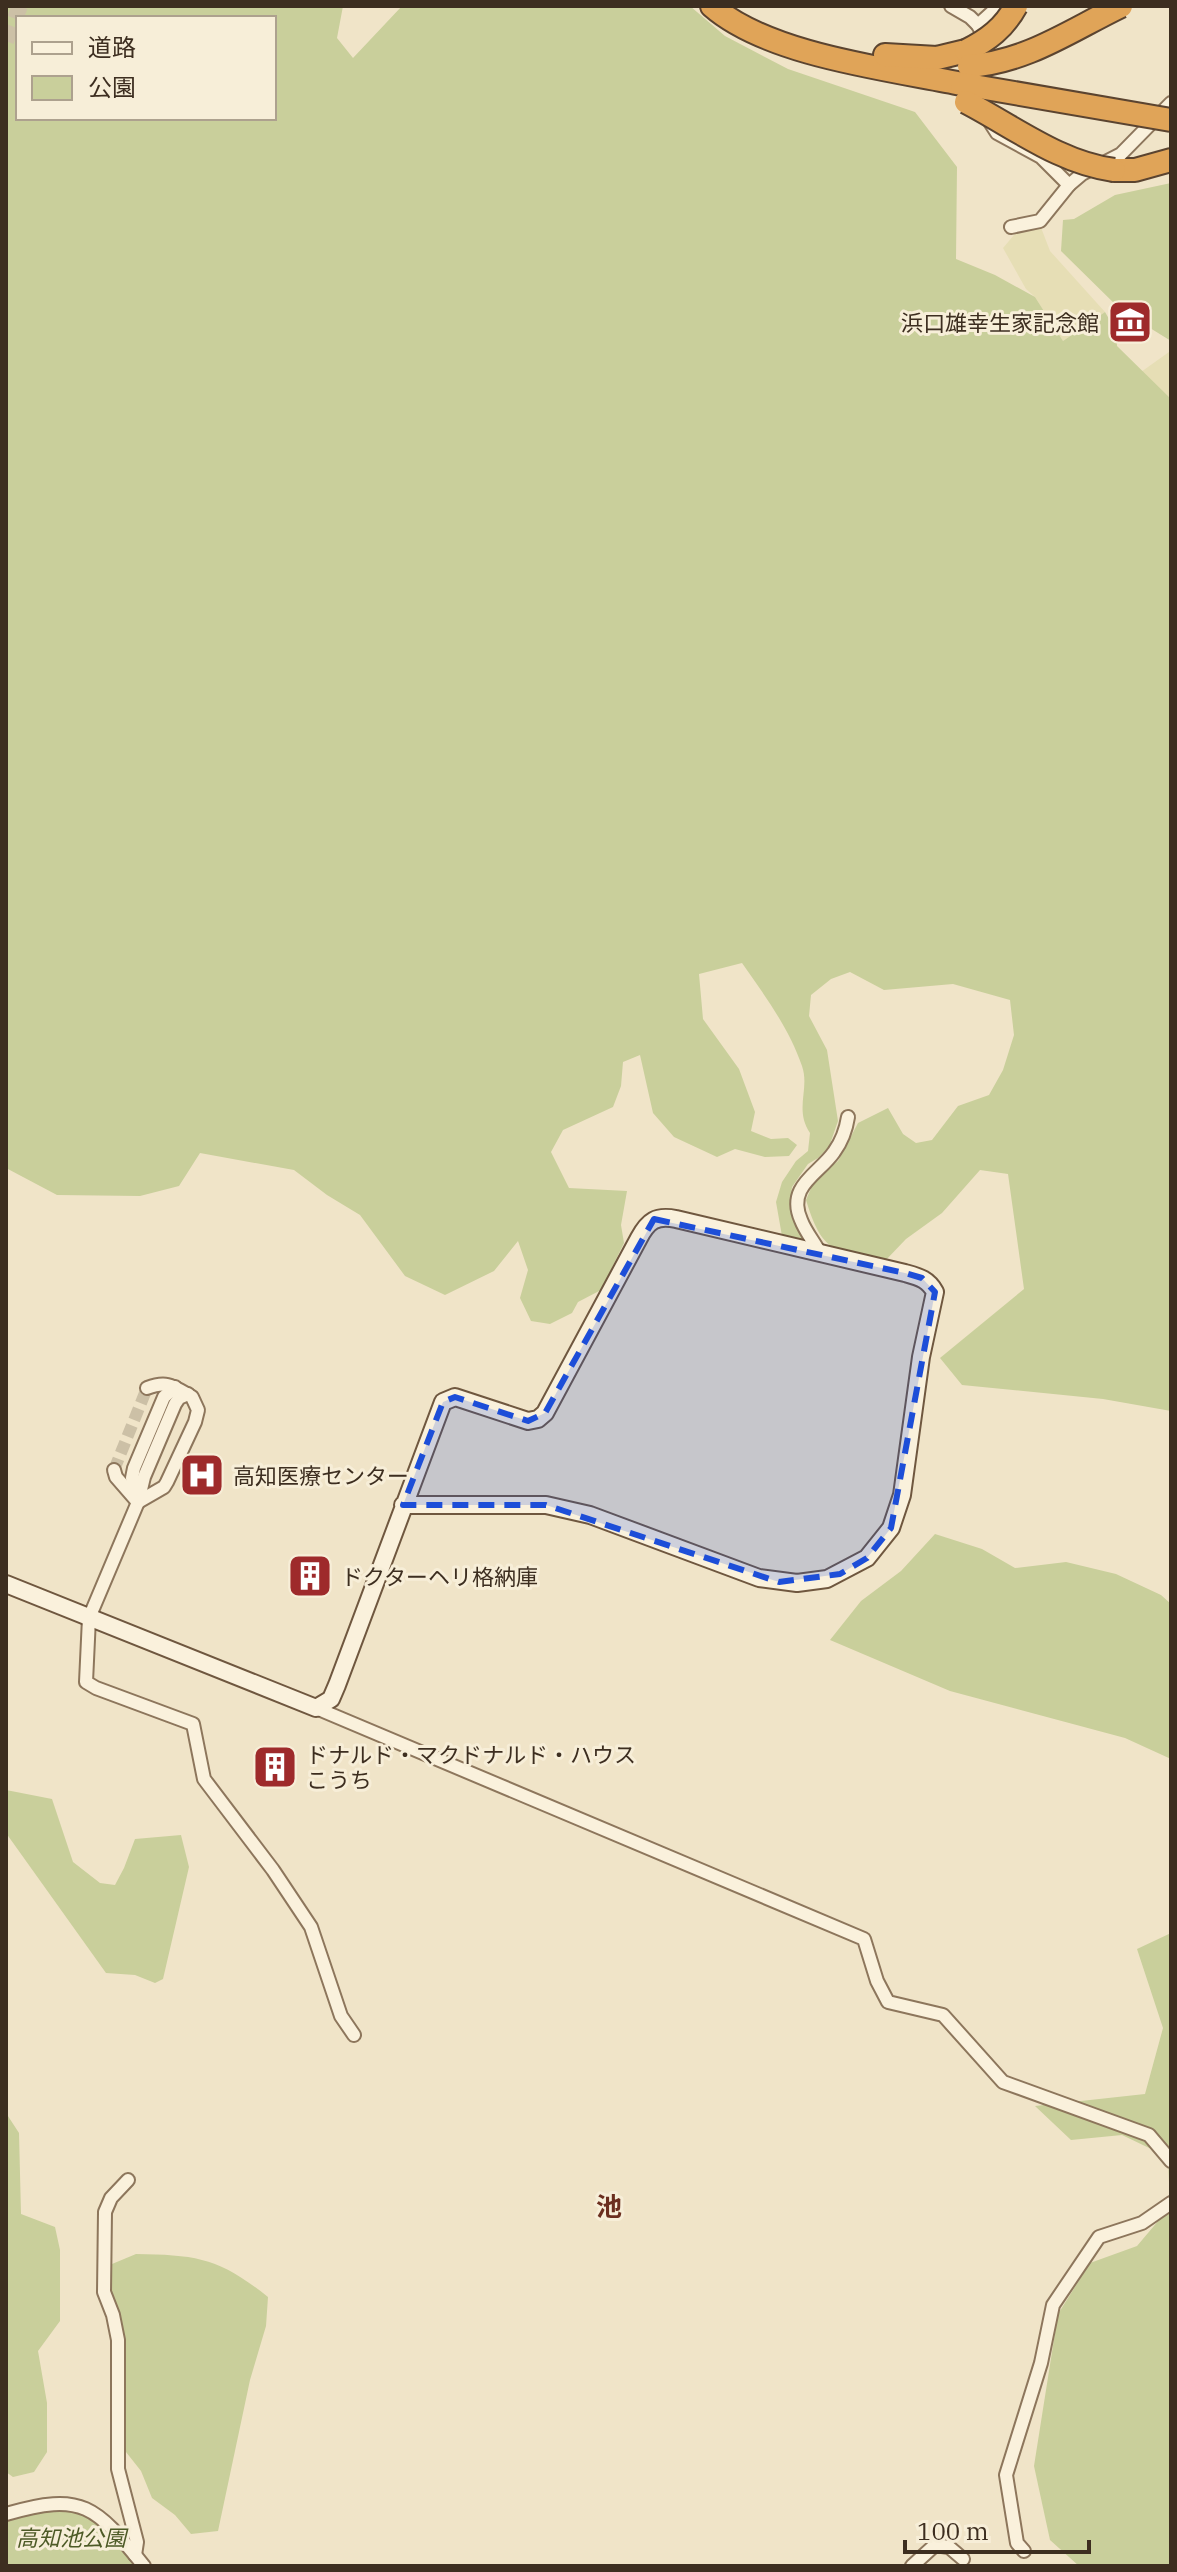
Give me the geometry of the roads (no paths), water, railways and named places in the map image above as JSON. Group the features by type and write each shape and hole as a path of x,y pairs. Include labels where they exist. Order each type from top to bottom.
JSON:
{"highway":[{"path":"712,6 759,36 852,61 966,76 1171,120"},
{"path":"735,6 751,17 782,29 885,55 937,58 966,76 1064,156 1100,168 1135,170 1171,160"},
{"path":"966,76 1016,6"},
{"path":"966,76 1031,53 1121,6"}],"street":[{"path":"951,6 970,17 985,37 992,73 985,104 986,117 997,133 1041,157 1069,185"},
{"path":"978,25 999,6"},
{"path":"1011,227 1040,221 1069,185 1082,174 1121,154 1171,103"},
{"path":"820,1253 800,1219 797,1205 799,1191 810,1174 833,1155 846,1132 848,1117"},
{"path":"316,1708 331,1699 337,1685 403,1505 441,1407 449,1398 528,1421 538,1419 545,1413 646,1225 654,1219 676,1219 922,1278 935,1292 921,1357 902,1495 891,1528 867,1558 827,1579 797,1583 759,1578 590,1515 546,1505 403,1505"},
{"path":"138,1502 164,1487 198,1410 192,1397 175,1387 159,1384 147,1388"},
{"path":"138,1502 132,1478 134,1468 164,1397 175,1387"},
{"path":"188,1394 175,1404 89,1618 86,1682 193,1724 204,1779 273,1870 311,1927 341,2016 354,2035"},
{"path":"114,1470 116,1477 138,1502"},
{"path":"6,1584 316,1708 864,1939 877,1981 888,2002 943,2015 1003,2082 1149,2135 1171,2161"},
{"path":"128,2180 111,2198 105,2212 104,2292 118,2340 118,2469 137,2542 135,2555"},
{"path":"1024,2551 1017,2543 1006,2475 1041,2363 1053,2305 1099,2237 1142,2223 1171,2203"},
{"path":"6,2514 46,2506 83,2506 110,2527 144,2566"},
{"path":"912,2566 935,2545 949,2547 963,2559"}],"tunnel":[{"path":"6,41 20,6"},
{"path":"114,1470 147,1388"}],"place":[{"name":"浜口雄幸生家記念館","path":"1130,322"},
{"name":"高知医療センター","path":"202,1475"},
{"name":"ドクターヘリ格納庫","path":"310,1576"},
{"name":"ドナルド・マクドナルド・ハウス こうち","path":"275,1767"}],"district":[{"name":"池","path":"609,2206"}],"park label":[{"name":"高知池公園","path":"71,2537"}]}
